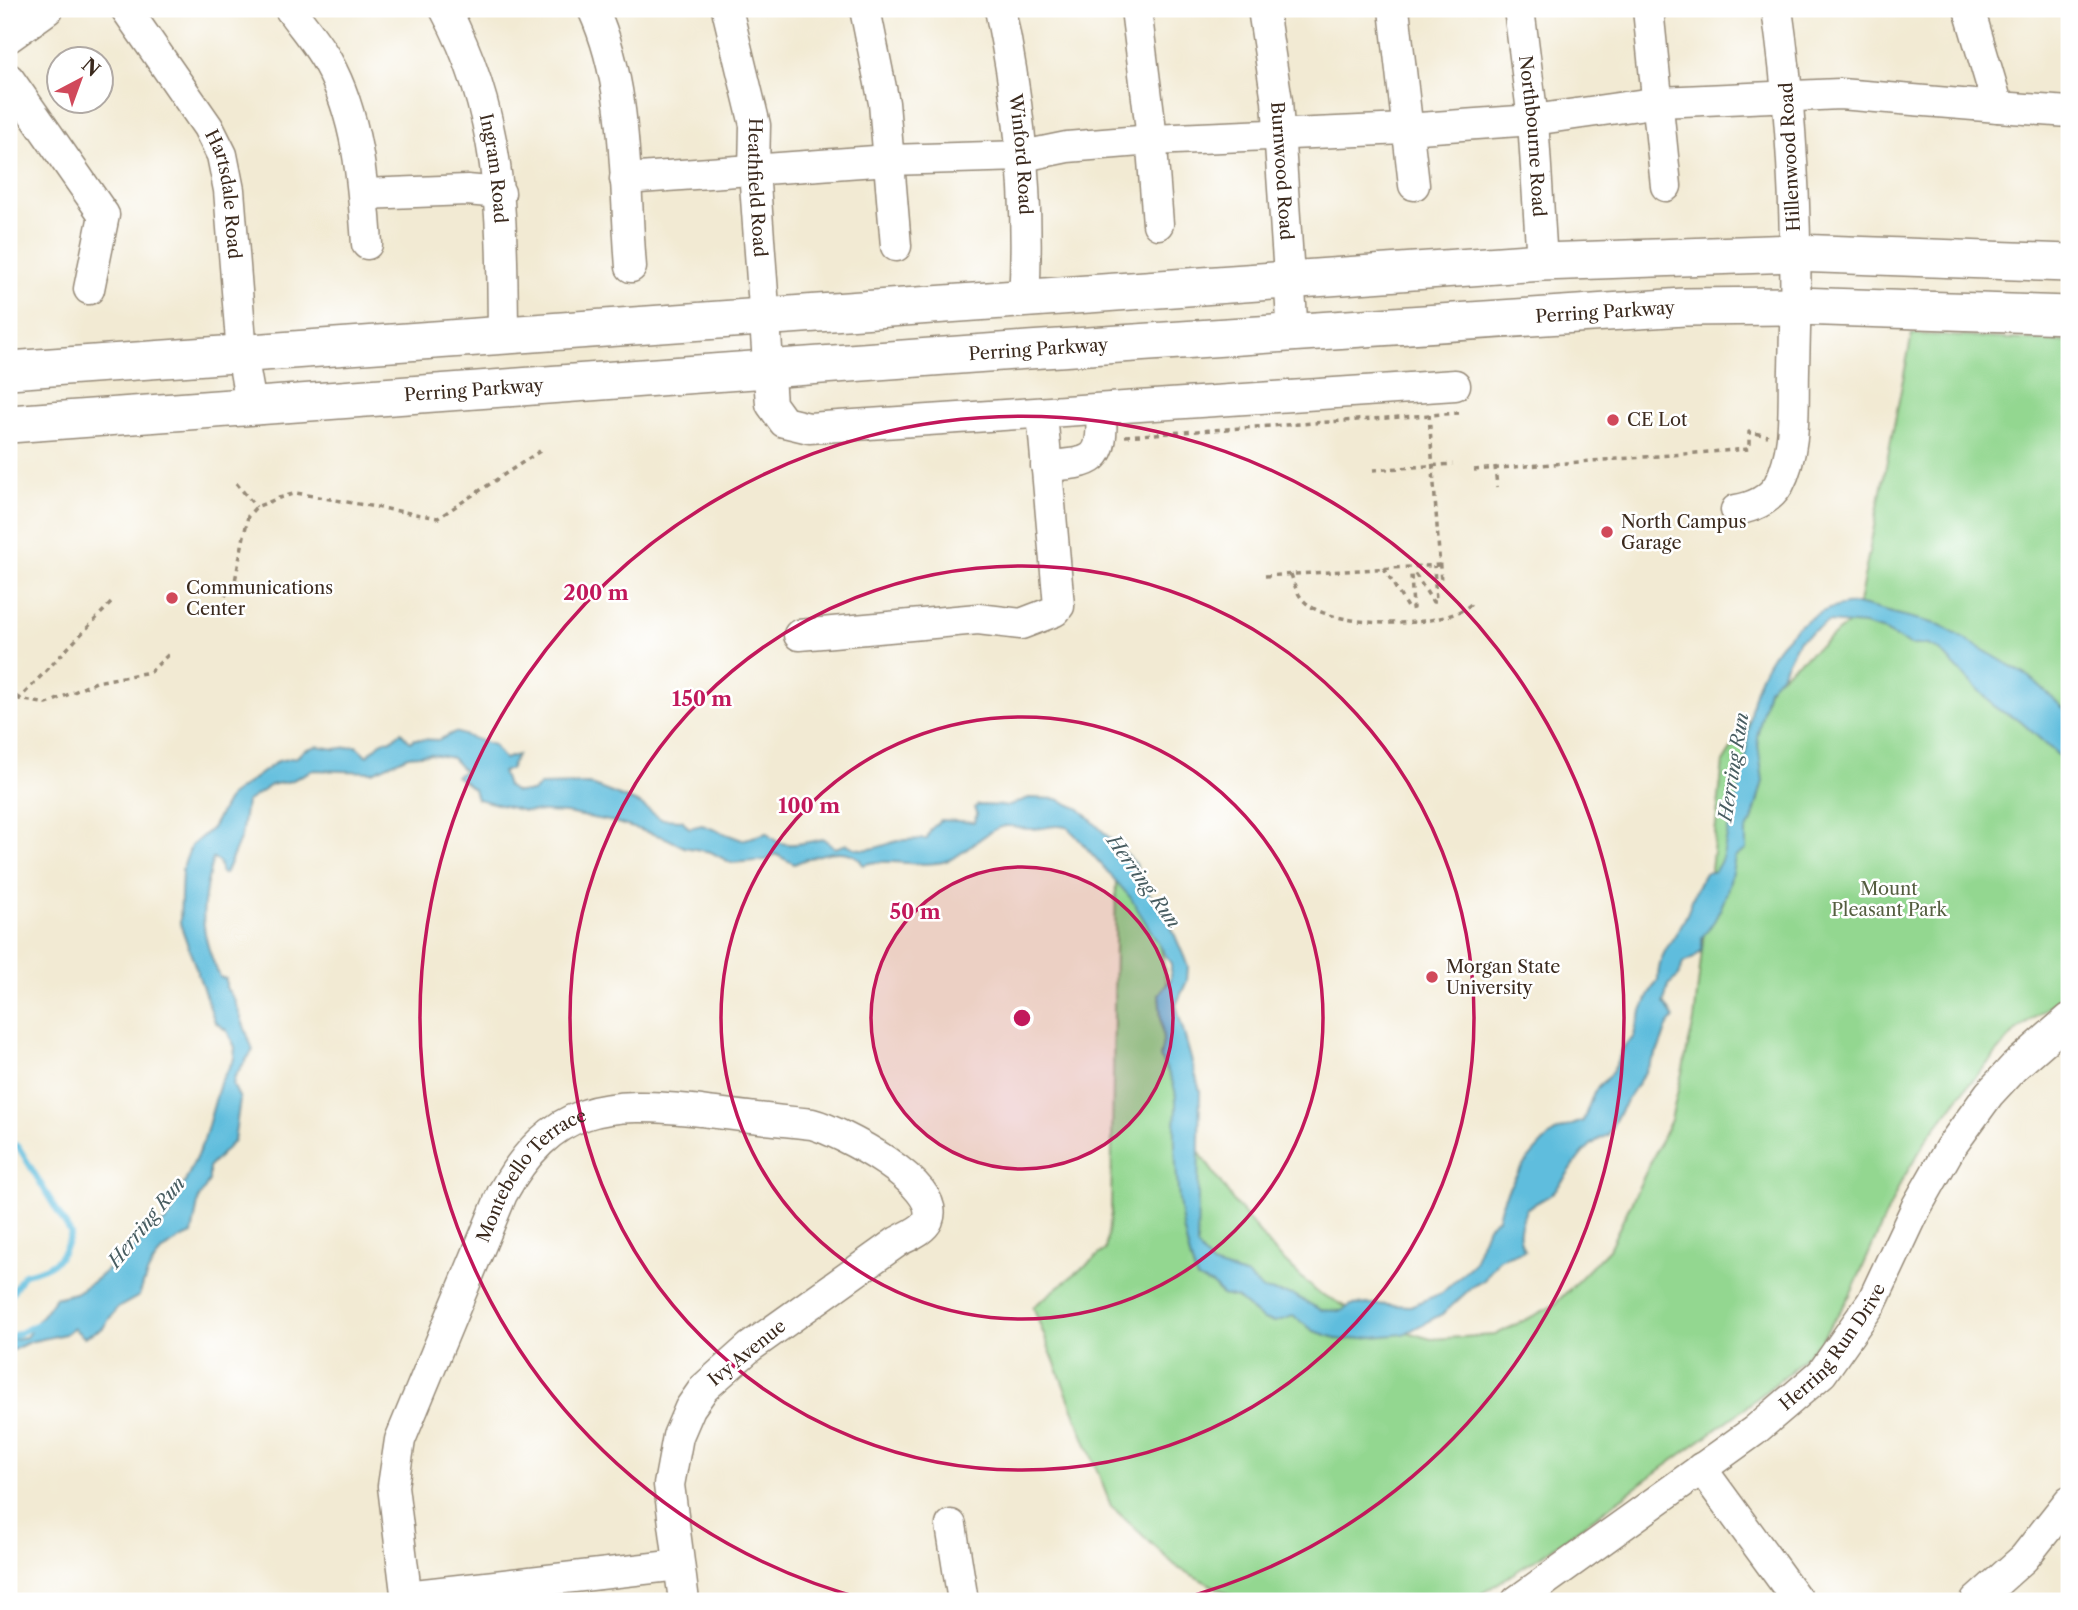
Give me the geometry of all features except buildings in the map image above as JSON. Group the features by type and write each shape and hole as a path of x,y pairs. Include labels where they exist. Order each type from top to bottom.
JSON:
{"main road":[{"path":"9,370 1289,282 1542,262 1794,253 2069,263"},
{"name":"Perring Parkway","path":"9,424 1684,307 1796,306 2069,315"}],"street":[{"path":"9,37 48,9"},
{"name":"Hartsdale Road","path":"125,9 208,127 222,155 229,190 242,354 251,405"},
{"path":"290,9 327,62 341,94 352,129 364,194 367,244"},
{"name":"Ingram Road","path":"446,9 471,65 479,91 500,193 503,335"},
{"path":"593,9 610,62 625,179 631,267"},
{"name":"Heathfield Road","path":"727,9 755,125 754,170 767,370 771,404 785,422 798,428 1101,410 1457,399"},
{"path":"865,9 884,103 896,246"},
{"name":"Winford Road","path":"1000,9 1015,77 1023,156 1028,233 1024,300"},
{"path":"1136,9 1152,140 1157,224"},
{"name":"Burnwood Road","path":"1263,9 1277,101 1293,334"},
{"path":"1394,9 1405,130 1414,185"},
{"name":"Northbourne Road","path":"1519,9 1533,120 1542,262"},
{"path":"1648,9 1660,102 1666,187"},
{"name":"Hillenwood Road","path":"1735,510 1756,505 1765,499 1783,475 1792,438 1796,306 1787,97 1777,9"},
{"path":"1969,9 1998,107"},
{"path":"9,79 104,215 89,289"},
{"path":"625,179 889,160 1023,156 1067,147 1152,140 1405,130 1533,120 1660,102 1840,94 2069,112"},
{"path":"364,194 467,190 500,193"},
{"path":"1045,466 1083,464 1095,457 1102,443 1101,410"},
{"path":"799,635 978,619 1021,624 1055,611 1059,606 1056,545 1045,466 1042,413"},
{"name":"Herring Run Drive","path":"1517,1601 1786,1407 1839,1352 1872,1302 1917,1206 1950,1148 1989,1094 2014,1067 2069,1019"},
{"name":"Montebello Terrace","path":"401,1595 393,1486 407,1417 502,1194 524,1157 556,1128 612,1106 642,1105 812,1124 834,1130 875,1153 926,1198 929,1210"},
{"name":"Ivy Avenue","path":"684,1601 669,1485 678,1436 697,1398 723,1369 750,1347 897,1242 921,1229 929,1210"},
{"path":"1701,1468 1798,1601"},
{"path":"1976,1601 2024,1558 2069,1501"},
{"path":"951,1525 963,1601"},
{"path":"401,1595 679,1565"}],"path":[{"path":"1112,437 1429,414 1457,399"},
{"path":"1429,414 1441,582"},
{"path":"1474,470 1495,466 1749,449 1749,432 1767,435 1773,440"},
{"path":"225,596 234,581 248,516 256,507 296,493 438,518 542,449"},
{"path":"1373,470 1452,464"},
{"path":"1495,466 1497,487"},
{"path":"236,483 256,507"},
{"path":"1384,568 1408,609 1413,608 1411,575 1415,574 1433,602 1436,601 1434,565"},
{"path":"1265,576 1440,565"},
{"path":"1291,574 1300,597 1311,607 1349,620 1374,623 1417,620 1466,610 1474,601"},
{"path":"9,709 111,603"},
{"path":"9,689 19,699 47,704 96,681 150,672 170,653"}],"green space":[{"name":"Mount Pleasant Park","path":"1912,334 2069,342 2069,992 2016,1031 1965,1089 1929,1136 1901,1182 1850,1296 1820,1341 1790,1372 1737,1414 1544,1554 1470,1601 1242,1601 1178,1568 1111,1506 1033,1307 1105,1250 1111,1213 1116,875 1156,917 1192,1142 1237,1206 1276,1253 1317,1292 1380,1324 1431,1339 1495,1335 1553,1306 1609,1249 1671,1120 1694,1021 1723,762 1774,681 1856,618"}],"water":[{"name":"Herring Run","path":"1857,604 1940,625 2028,676 2069,713 2069,765 2020,721 1997,709 1939,650 1928,645 1910,645 1885,631 1864,625 1828,622 1799,640 1780,676 1768,689 1757,737 1763,781 1752,821 1746,831 1746,850 1735,857 1724,900 1715,920 1702,937 1702,950 1683,963 1679,976 1668,985 1664,1003 1674,1018 1654,1057 1608,1135 1589,1146 1550,1195 1526,1209 1520,1235 1525,1250 1499,1259 1484,1280 1473,1286 1444,1313 1404,1334 1342,1340 1314,1331 1293,1316 1276,1322 1263,1320 1237,1298 1222,1295 1213,1285 1197,1279 1187,1246 1179,1197 1175,1092 1173,1082 1160,1058 1163,1041 1159,994 1171,979 1171,964 1130,897 1069,828 1001,827 953,858 936,863 882,862 863,865 850,854 831,852 794,864 775,854 767,860 731,863 711,852 684,847 666,838 614,822 566,813 524,811 477,799 474,789 456,776 464,771 452,758 431,754 408,756 373,772 312,770 291,781 271,785 246,802 241,837 225,874 222,874 219,862 213,858 203,919 213,961 220,977 226,979 226,988 234,999 253,1050 235,1076 233,1085 240,1099 234,1141 209,1167 209,1181 199,1198 192,1234 171,1245 156,1258 139,1296 116,1309 103,1328 84,1337 73,1328 65,1334 29,1342 9,1352 9,1340 26,1337 55,1298 75,1293 94,1281 169,1218 204,1140 220,1083 234,1059 235,1047 227,1031 215,1022 180,923 182,870 191,846 212,828 230,796 278,761 297,757 304,750 317,746 335,749 356,746 367,756 384,740 390,741 401,732 410,742 415,739 439,740 455,732 493,745 504,759 517,755 510,769 502,772 507,786 515,792 532,792 540,785 589,784 640,804 661,819 682,820 689,828 702,825 742,840 767,833 773,839 786,844 824,839 835,848 847,844 859,849 870,849 898,841 927,839 931,829 941,820 974,822 977,814 974,808 978,805 1008,806 1029,798 1057,799 1080,809 1136,864 1141,883 1167,917 1188,966 1187,981 1176,1005 1200,1091 1197,1246 1212,1265 1248,1276 1263,1290 1293,1295 1321,1310 1341,1311 1351,1305 1369,1304 1410,1306 1442,1293 1473,1264 1488,1226 1498,1218 1505,1195 1526,1162 1552,1134 1583,1121 1594,1092 1612,1072 1625,1045 1634,1037 1643,1007 1658,980 1661,959 1685,919 1700,882 1705,873 1715,871 1722,859 1745,763 1753,699 1767,663 1790,634 1805,622 1838,607"}],"waterway":[{"path":"9,1143 18,1146 71,1234 60,1257 49,1266 24,1274 9,1298"},
{"name":"Herring Run","path":"9,1338 42,1322"}],"place":[{"name":"CE Lot","path":"1613,420"},
{"name":"North Campus Garage","path":"1607,532"},
{"name":"Communications Center","path":"172,598"},
{"name":"Morgan State University","path":"1432,977"}]}
